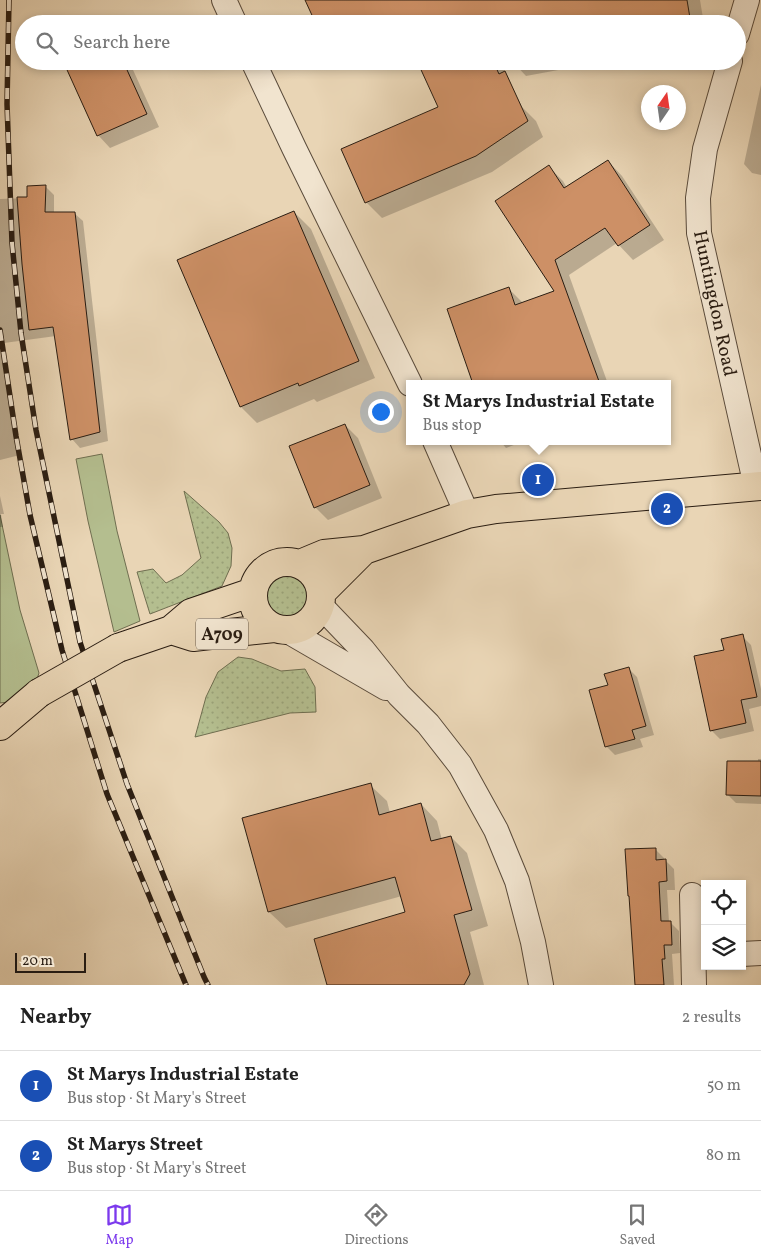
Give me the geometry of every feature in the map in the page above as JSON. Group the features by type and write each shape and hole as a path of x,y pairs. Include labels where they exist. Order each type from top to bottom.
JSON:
{"main road":[{"path":"300,564 324,554 364,550 467,514 496,508 759,486"},
{"path":"321,599 319,584 315,576 300,564 292,562 281,562 270,566 262,572 256,581 253,592 254,603 258,613 265,622 280,629 297,628 307,623 315,615 321,599 364,550"},
{"name":"A709","path":"0,726 39,693 118,648 171,630 191,613 253,592"},
{"name":"A709","path":"171,630 193,637 280,629"}],"street":[{"path":"224,0 231,15"},
{"path":"743,15 747,0"},
{"path":"257,70 408,380"},
{"name":"Huntingdon Road","path":"727,70 705,149 698,198 699,233 759,486"},
{"path":"437,445 467,514"},
{"path":"321,599 399,695 428,724 460,765 496,830 517,881 533,942 540,985"},
{"path":"280,629 399,695"},
{"path":"692,895 699,957 694,985"},
{"path":"746,954 761,953"}],"green space":[{"path":"102,454 117,531 140,621 114,632 88,521 76,459"},
{"path":"184,491 219,522 228,533 232,548 231,566 222,586 150,614 137,572 153,569 166,583 182,575 201,558"},
{"path":"0,515 20,610 39,673 37,679 9,702 0,703"},
{"path":"282,571 292,571 301,575 307,581 310,586 310,604 301,615 292,619 282,619 273,615 267,609 263,600 263,590 267,581 273,575"},
{"path":"238,657 252,659 281,671 305,669 315,687 316,712 290,713 195,737 206,697 218,672"}],"building":[{"path":"305,0 687,0 690,15 312,15"},
{"path":"67,70 127,70 147,114 97,136"},
{"path":"421,70 497,70 499,74 505,71 528,121 476,156 365,203 341,149 438,107"},
{"path":"608,160 650,225 618,246 605,228 555,260 599,380 472,380 447,309 509,287 515,305 554,291 495,201 549,165 564,188"},
{"path":"46,185 45,212 75,212 100,432 70,440 53,327 29,330 22,264 17,197 27,197 27,186"},
{"path":"294,211 359,361 299,386 298,383 240,407 177,260"},
{"path":"345,424 370,485 314,508 289,446"},
{"path":"743,634 757,697 741,700 746,723 710,731 694,656 724,650 721,639"},
{"path":"629,667 646,726 632,730 635,739 605,747 589,690 608,685 604,674"},
{"path":"727,761 761,761 761,796 726,795"},
{"path":"371,783 379,815 421,803 431,841 451,836 472,910 454,915 470,974 464,985 327,985 314,939 405,912 395,877 268,912 242,818"},
{"path":"656,848 656,860 666,859 667,881 659,882 661,921 671,921 672,945 664,945 665,959 662,959 664,985 635,985 625,849"}],"railway":[{"path":"9,0 7,104 12,243 21,333 36,430 80,642 127,784 208,985"},
{"path":"0,330 30,515 62,650 107,794 186,985"}],"place":[{"name":"St Marys Industrial Estate","path":"538,480"},
{"name":"St Marys Street","path":"667,509"}]}
